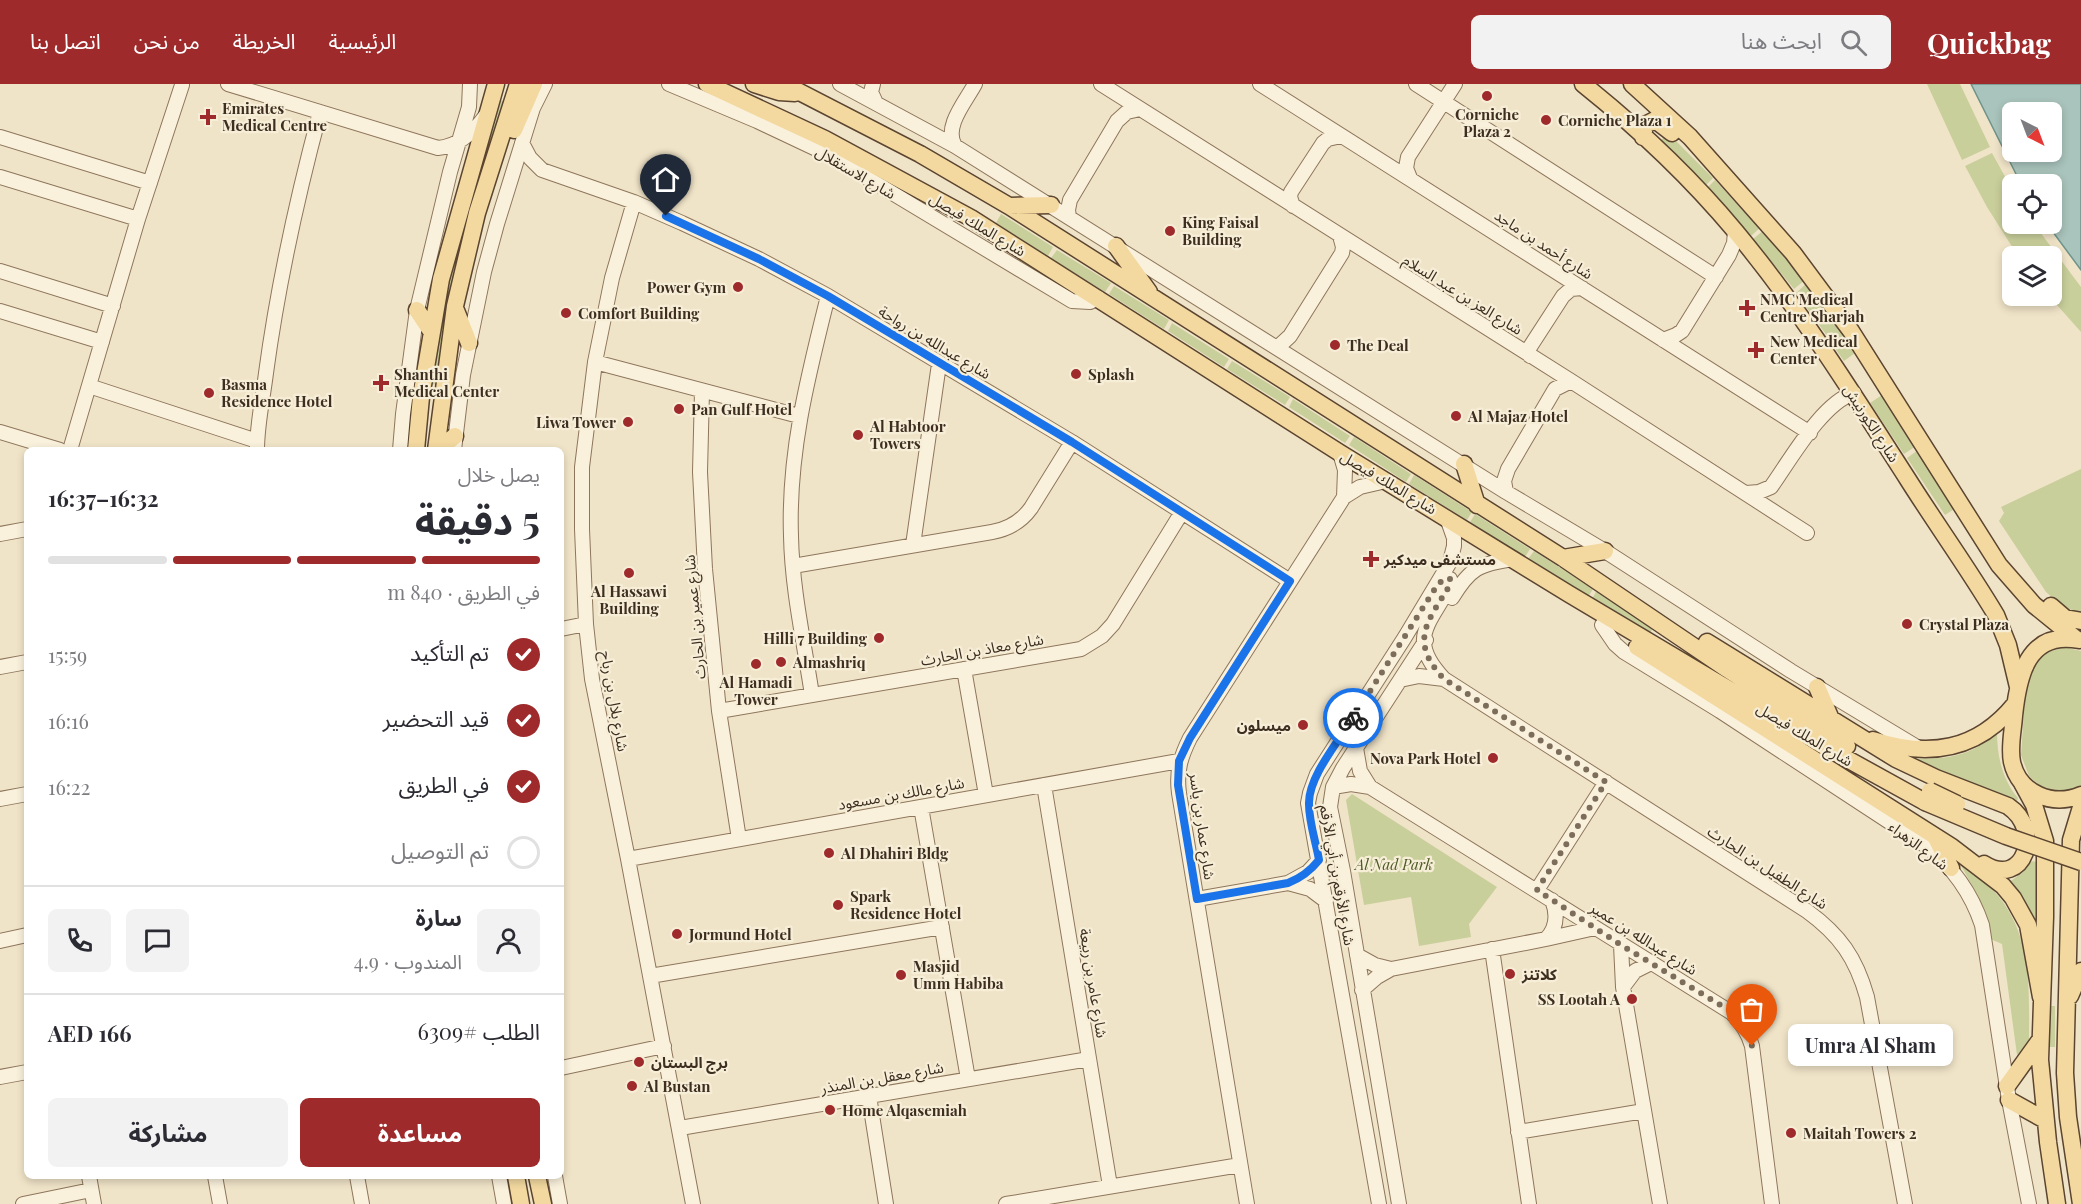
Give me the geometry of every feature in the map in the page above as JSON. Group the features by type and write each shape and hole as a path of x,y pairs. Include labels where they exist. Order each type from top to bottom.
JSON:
{"main road":[{"path":"437,447 455,306 477,213 518,84"},
{"path":"498,148 512,134 534,84"},
{"name":"شارع الملك فيصل","path":"707,84 793,123 971,218 1340,453 1802,734 2006,836 2081,862"},
{"path":"754,84 779,92 802,93"},
{"name":"شارع الملك فيصل","path":"784,84 920,154 1009,206 1563,558 1834,739 1927,796 2081,850"},
{"name":"شارع الكورنيش","path":"1583,84 1693,184 1735,231 1854,393 1996,615 2008,645 2016,696"},
{"path":"1632,84 1704,154 1781,239 1828,298 1870,360 1999,565 2034,605 2078,639"},
{"path":"416,447 431,331 449,246 495,85"},
{"path":"1643,137 1645,125 1655,120 1692,151 1704,154"},
{"path":"1009,206 1051,206"},
{"path":"1116,246 1155,300"},
{"path":"455,306 469,343"},
{"path":"417,310 431,331"},
{"path":"417,427 424,420 429,423 428,447"},
{"path":"1464,464 1477,505"},
{"path":"1563,558 1605,551"},
{"path":"1999,565 2024,578 2060,614 2072,620 2081,621"},
{"path":"1604,586 1626,590 1896,759 1922,773 2008,806 2020,816 2026,831 2024,856 2013,868 2005,870 1997,871 1990,868 1967,853 1952,847"},
{"path":"1569,594 1578,607 1602,625 1952,847 2003,886 2022,911 2032,940 2042,997"},
{"path":"2057,1204 2041,1080 2045,841 2039,817 2014,769 2011,754 2016,696 2022,670 2037,650 2057,640 2078,639"},
{"path":"1817,687 1831,719"},
{"path":"1858,735 1921,750 1944,748 1967,742 1994,726 2016,696"},
{"path":"2022,783 2035,794 2050,800 2066,800 2081,795"},
{"path":"2081,807 2072,840 2065,1073 2068,1117 2081,1204"},
{"path":"1936,837 1951,868"},
{"path":"2066,1011 2072,989 2081,971"},
{"path":"2040,1040 2008,1093 2045,1120"},
{"path":"517,1179 521,1204"},
{"path":"538,1179 543,1204"}],"street":[{"path":"71,447 138,219 182,84 193,84"},
{"path":"228,84 431,147 446,147 460,141 474,130 486,115"},
{"path":"400,447 417,310 450,172 469,107 470,84"},
{"path":"454,443 469,343 490,248 522,143 537,99 545,84"},
{"name":"شارع الاستقلال","path":"669,84 757,121 829,155 1072,301 1090,302 1098,298"},
{"path":"840,84 955,146 1921,750"},
{"path":"873,84 871,92 876,103"},
{"path":"955,146 951,130 975,84"},
{"name":"شارع العز بن عبد السلام","path":"1101,84 1807,533"},
{"name":"شارع أحمد بن ماجد","path":"1260,84 1810,433"},
{"path":"1416,84 1716,277"},
{"path":"1410,178 1406,168 1408,157 1455,84"},
{"path":"1069,217 1070,200 1117,121 1127,112 1140,109"},
{"path":"89,386 257,446 278,292 301,182 320,112"},
{"path":"1293,206 1291,192 1319,148 1328,139 1341,136"},
{"path":"0,137 150,183"},
{"path":"522,143 530,158 543,170"},
{"path":"431,147 442,158 450,172"},
{"path":"511,178 526,172 543,170"},
{"name":"شارع عبدالله بن رواحة","path":"543,170 634,202 759,259 828,296 1072,442 1290,581"},
{"path":"0,177 138,219"},
{"name":"شارع بلال بن رباح","path":"634,202 612,278 595,362 581,486 586,624 592,680 693,1204"},
{"path":"1663,340 1682,331 1732,249 1735,231"},
{"path":"1277,348 1290,336 1340,258 1343,247 1340,236"},
{"path":"0,271 113,306"},
{"path":"1530,356 1528,350 1563,296 1571,289 1582,288"},
{"path":"813,695 792,566 790,501 799,416 828,296"},
{"path":"0,311 102,342"},
{"path":"595,362 799,416"},
{"path":"913,545 939,364"},
{"path":"1506,492 1504,481 1508,469 1556,389 1571,381"},
{"name":"شارع عمير بن الحارث","path":"702,391 700,472 705,569 718,711 739,839"},
{"path":"1746,493 1759,492 1771,487 1832,405 1842,397 1854,393"},
{"path":"0,432 50,447"},
{"path":"792,566 1002,530 1012,526 1026,515 1072,442"},
{"path":"1340,453 1346,479 1344,497"},
{"path":"1344,497 1360,487 1386,481"},
{"path":"1771,487 1774,512"},
{"name":"شارع عمار بن ياسر","path":"1247,1204 1179,792 1179,761 1190,738 1344,497"},
{"name":"شارع معاذ بن الحارث","path":"718,711 1069,651 1086,646 1102,636 1113,624 1182,512"},
{"name":"شارع الأرقم بن أبي الأرقم","path":"1379,1204 1308,803 1313,783 1450,562 1454,546 1448,518"},
{"path":"0,534 24,530"},
{"name":"شارع الأرقم بن أبي الأرقم","path":"1399,1204 1343,871 1331,818 1330,796 1360,742 1467,576 1481,565 1513,559"},
{"path":"1424,642 1427,623 1451,583 1448,578 1438,584"},
{"path":"564,628 586,624"},
{"name":"شارع الزهراء","path":"1602,625 1615,644 1624,652 1720,711 1939,856 1968,891 1982,925 2008,1093 2029,1204"},
{"name":"شارع الطفيل بن الحارث","path":"1424,642 1429,660 1444,679 1807,910 1825,923 1840,939 1862,976 1868,997 1905,1204"},
{"path":"0,667 24,663"},
{"path":"963,669 986,795"},
{"path":"1370,787 1360,771 1360,742 1356,731 1384,686 1386,679 1384,670"},
{"name":"شارع الطفيل بن الحارث","path":"1400,680 1419,675 1444,679"},
{"name":"شارع مالك بن مسعود","path":"628,859 1179,761"},
{"path":"1537,890 1606,782"},
{"name":"شارع عبدالله بن عمير","path":"1333,787 1351,784 1370,787 1732,1012 1748,1033 1752,1046 1771,1204"},
{"name":"شارع عامر بن ربيعة","path":"1044,785 1110,1186"},
{"path":"0,799 24,795"},
{"path":"921,807 968,1079"},
{"path":"1197,899 1288,883 1308,872 1319,860"},
{"path":"1288,883 1310,889 1326,901"},
{"path":"1546,939 1552,933 1555,925 1556,916 1552,900"},
{"path":"650,976 942,927"},
{"path":"1362,990 1391,969 1595,928"},
{"path":"0,941 24,936"},
{"path":"1621,945 1623,987 1660,1204"},
{"path":"1492,949 1529,1204"},
{"path":"1357,955 1375,965 1391,969"},
{"path":"1623,987 1635,971 1651,963"},
{"path":"564,1067 664,1046"},
{"name":"شارع معقل بن المنذر","path":"680,1128 1089,1059"},
{"path":"0,1077 24,1073"},
{"path":"869,1096 886,1204"},
{"path":"1518,1132 1644,1112"},
{"path":"1006,1204 1240,1165"},
{"path":"216,1179 220,1204"},
{"path":"358,1179 362,1204"},
{"path":"500,1179 504,1204"},
{"path":"556,1179 560,1204"},
{"path":"22,1204 90,1183 94,1204"}],"green space":[{"path":"1927,84 1960,84 1990,147 1962,160"},
{"path":"500,100 505,102 437,385 432,384 449,282"},
{"path":"1668,133 1713,178 1706,185 1661,140"},
{"path":"1992,153 2004,174 2002,231 1987,207 1965,166"},
{"path":"1715,180 1761,227 1751,236 1708,187"},
{"path":"1001,214 1053,247 1048,256 996,223"},
{"path":"1764,230 1805,280 1794,289 1753,239"},
{"path":"2004,234 2041,234 2050,246 2012,246"},
{"path":"1057,250 1111,283 1105,292 1051,258"},
{"path":"2062,262 2081,287 2081,332 2058,306 2062,306"},
{"path":"1807,283 1843,336 1833,344 1796,293"},
{"path":"1114,286 1169,320 1164,329 1109,294"},
{"path":"1172,323 1229,359 1224,367 1168,331"},
{"path":"1845,339 1855,353 1844,361 1834,347"},
{"path":"1232,361 1290,397 1285,405 1227,369"},
{"path":"1882,395 1916,446 1904,454 1870,403"},
{"path":"1293,399 1350,436 1345,443 1289,407"},
{"path":"1354,437 1411,474 1406,482 1349,445"},
{"path":"1918,450 1956,508 1945,515 1907,458"},
{"path":"2081,469 2081,613 2063,607 2046,592 1999,521 2004,513 2001,507"},
{"path":"1414,475 1472,512 1467,520 1409,484"},
{"path":"1475,514 1530,549 1525,557 1470,522"},
{"path":"1534,551 1593,589 1588,597 1528,559"},
{"path":"1597,590 1653,627 1650,634 1592,599"},
{"path":"2064,647 2081,651 2081,787 2061,792 2040,786 2029,776 2021,755 2026,683 2035,661 2045,653"},
{"path":"1997,731 2002,767 2008,783 2018,798 2017,801 1908,758 1944,757 1967,752 1988,740"},
{"name":"Al Nad Park","path":"1352,794 1497,887 1469,924 1471,937 1419,946 1411,897 1364,905 1346,800"},
{"path":"2029,861 2039,862 2037,926 2008,883 2023,872"},
{"path":"1959,862 1985,882 2001,899 2013,918 2020,938 2028,980 2029,1046 2017,1055 2002,944 1988,938 1979,898"},
{"path":"2049,1006 2055,1006 2055,1047 2049,1047"}],"water":[{"path":"1971,84 2081,84 2081,270 2054,234 2062,234 2062,174 2016,174 2010,162 2062,162 2062,102 2002,102 2002,146"}],"way so far":[{"path":"1353,718 1438,584 1446,578 1450,579 1450,585 1424,632 1424,642 1433,667 1444,679 1606,782 1537,890 1621,945 1732,1012 1748,1033 1752,1046"}],"place":[{"name":"Corniche Plaza 2","path":"1487,96"},
{"name":"Emirates Medical Centre","path":"208,117"},
{"name":"Corniche Plaza 1","path":"1546,120"},
{"name":"King Faisal Building","path":"1170,231"},
{"name":"Power Gym","path":"738,287"},
{"name":"NMC Medical Centre Sharjah","path":"1747,308"},
{"name":"Comfort Building","path":"566,313"},
{"name":"The Deal","path":"1335,345"},
{"name":"New Medical Center","path":"1756,350"},
{"name":"Splash","path":"1076,374"},
{"name":"Shanthi Medical Center","path":"381,383"},
{"name":"Basma Residence Hotel","path":"209,393"},
{"name":"Pan Gulf Hotel","path":"679,409"},
{"name":"Al Majaz Hotel","path":"1456,416"},
{"name":"Liwa Tower","path":"628,422"},
{"name":"Al Habtoor Towers","path":"858,435"},
{"name":"مستشفى ميدكير","path":"1371,559"},
{"name":"Al Hassawi Building","path":"629,573"},
{"name":"Crystal Plaza","path":"1907,624"},
{"name":"Hilli 7 Building","path":"879,638"},
{"name":"Almashriq","path":"781,662"},
{"name":"Al Hamadi Tower","path":"756,664"},
{"name":"ميسلون","path":"1303,725"},
{"name":"Nova Park Hotel","path":"1493,758"},
{"name":"Al Dhahiri Bldg","path":"829,853"},
{"name":"Spark Residence Hotel","path":"838,905"},
{"name":"Jormund Hotel","path":"677,934"},
{"name":"كلاتنز","path":"1510,974"},
{"name":"Masjid Umm Habiba","path":"901,975"},
{"name":"SS Lootah A","path":"1632,999"},
{"name":"Umra Al Sham","path":"1752,1046"},
{"name":"برج البستان","path":"639,1062"},
{"name":"Al Bustan","path":"632,1086"},
{"name":"Home Alqasemiah","path":"830,1110"},
{"name":"Maitah Towers 2","path":"1791,1133"}],"route":[{"path":"666,216 733,246 828,296 1072,442 1290,581 1190,738 1179,761 1179,792 1197,899 1288,883 1302,876 1314,866 1319,860 1308,803 1310,793 1317,774 1353,718"}]}
